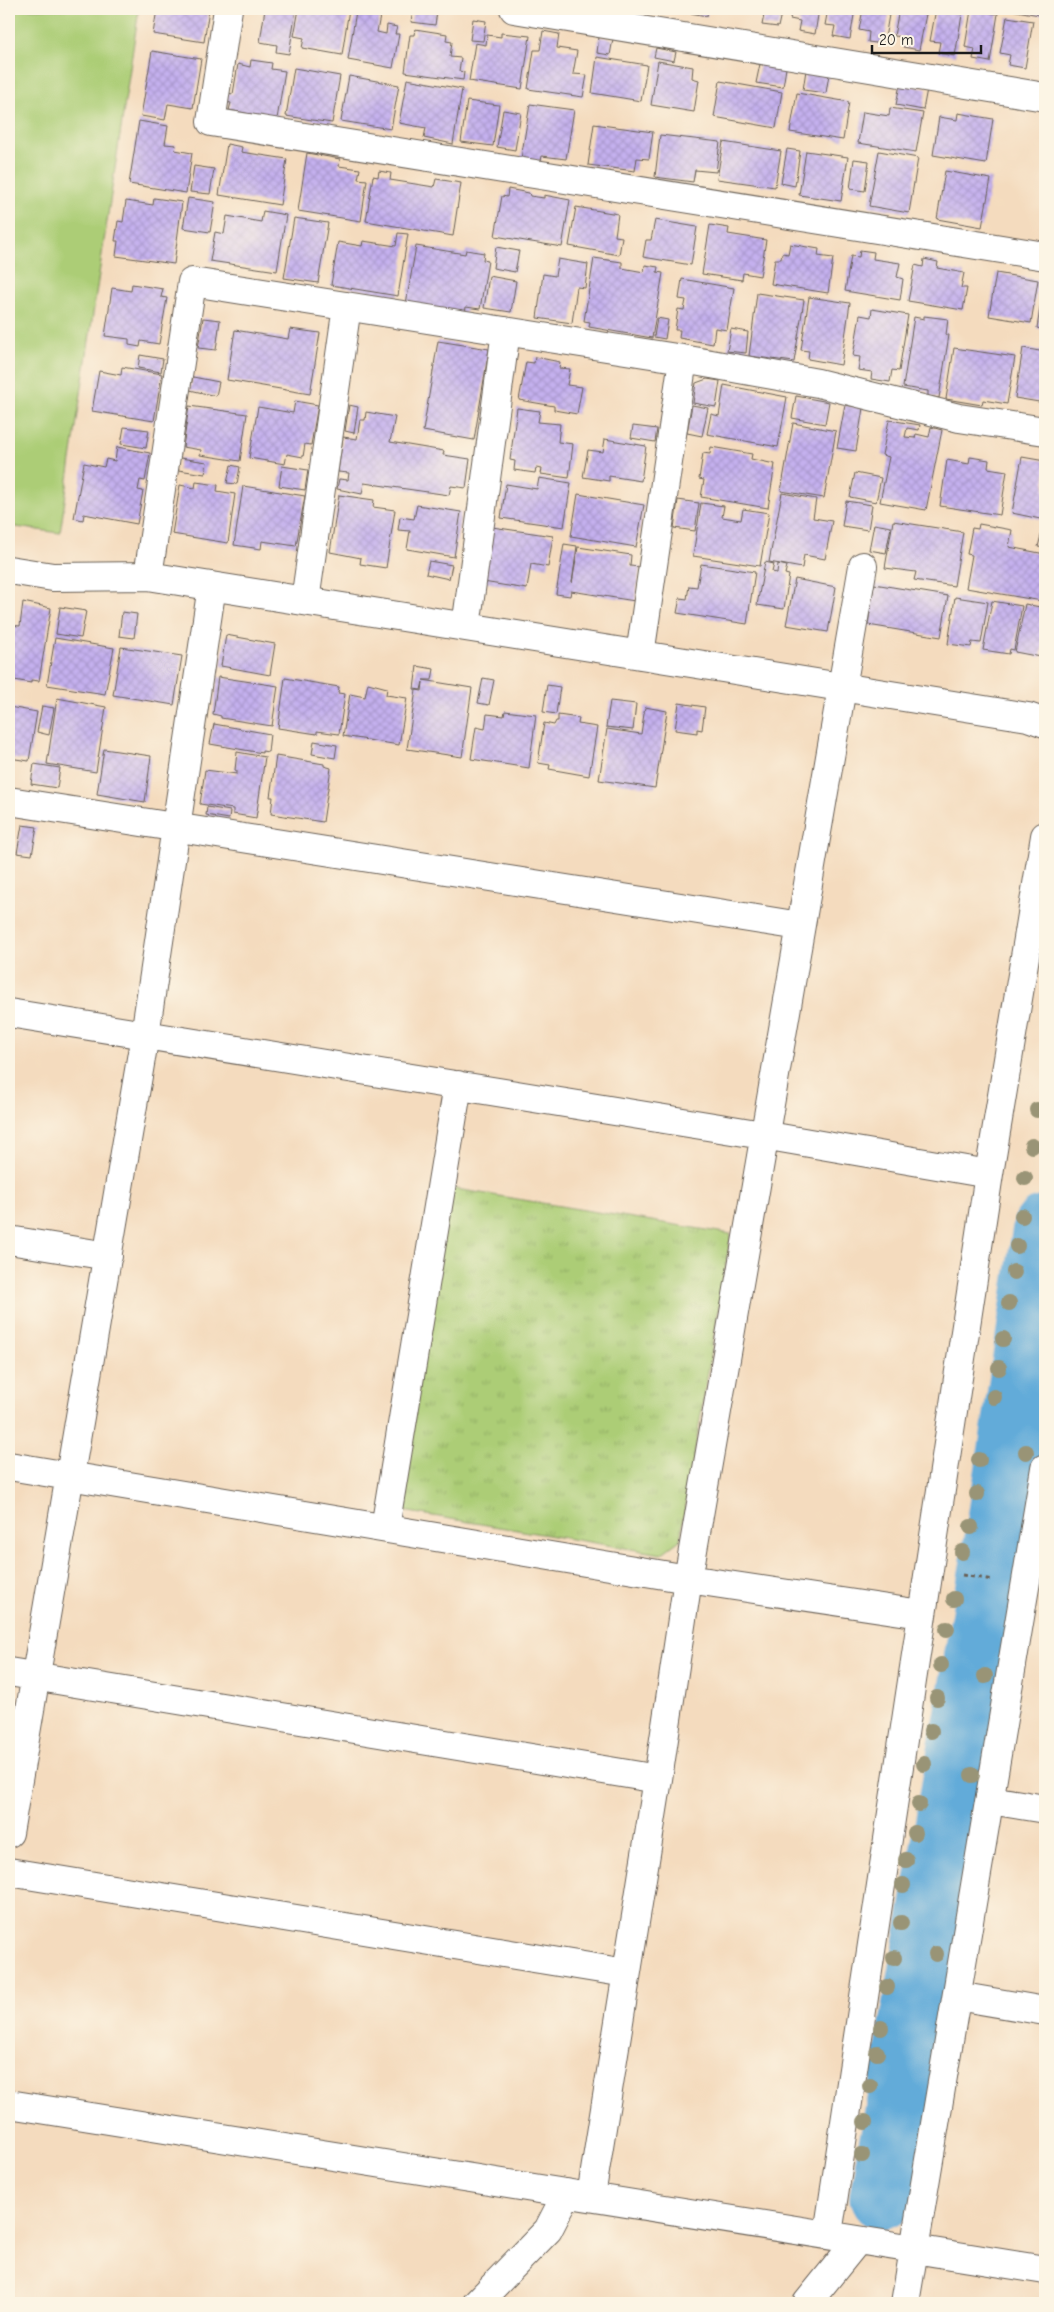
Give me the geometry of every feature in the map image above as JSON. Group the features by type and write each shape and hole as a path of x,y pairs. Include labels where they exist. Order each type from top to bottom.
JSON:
{"street":[{"path":"228,9 211,122 1045,256"},
{"path":"514,9 1045,97"},
{"path":"148,576 192,282 683,359 818,383 959,418 1045,431"},
{"path":"305,601 347,306"},
{"path":"466,627 506,331"},
{"path":"640,655 683,359"},
{"path":"477,2303 579,2195 626,1973 688,1579 763,1134 863,566"},
{"path":"9,570 53,577 148,576 1028,717 1045,723"},
{"path":"9,1833 145,1034 212,586"},
{"path":"9,801 800,926"},
{"path":"828,2234 989,1174 1045,836"},
{"path":"9,1013 763,1134 989,1174"},
{"path":"385,1528 458,1086"},
{"path":"9,1240 108,1256"},
{"path":"9,1466 688,1579 921,1614"},
{"path":"905,2303 990,1800 1035,1586 1045,1468"},
{"path":"9,1672 658,1779"},
{"path":"990,1800 1045,1809"},
{"path":"9,1872 626,1973"},
{"path":"957,1996 1045,2011"},
{"path":"9,2104 1045,2270"},
{"path":"807,2303 858,2240"}],"path":[{"path":"963,1575 996,1580"}],"green space":[{"path":"9,9 139,9 60,533 9,526"},
{"path":"450,1188 731,1234 680,1540 661,1554 397,1510"}],"building":[{"path":"157,9 209,9 204,42 153,34"},
{"path":"265,9 296,9 289,54 276,52 277,45 260,42"},
{"path":"299,9 349,9 342,55 302,48 304,38 294,36"},
{"path":"413,9 437,12 435,25 411,22"},
{"path":"690,9 708,9 707,16 690,13"},
{"path":"754,9 782,9 778,27 762,25 764,15 754,13"},
{"path":"792,9 819,9 815,34 798,31 800,21 790,19"},
{"path":"828,9 855,9 850,39 833,36 835,26 825,25"},
{"path":"863,9 890,9 884,44 868,42 869,32 859,30"},
{"path":"899,9 927,9 919,50 903,47 904,37 894,36"},
{"path":"936,9 963,9 955,56 938,53 940,42 930,41"},
{"path":"1045,9 1045,16 1011,10"},
{"path":"971,10 998,14 990,62 973,59 975,49 965,47"},
{"path":"356,11 380,16 377,32 386,34 387,25 397,27 395,34 399,34 393,68 348,60"},
{"path":"1007,17 1033,21 1025,68 1008,65 1010,55 1000,53"},
{"path":"473,19 486,21 483,41 470,40"},
{"path":"415,29 447,34 446,41 452,42 450,57 461,58 459,71 464,72 463,80 405,72 410,35 414,35"},
{"path":"543,31 559,34 557,48 577,51 573,74 587,75 583,97 528,89 534,50 540,50"},
{"path":"501,33 530,36 522,89 469,81 475,43 486,45 487,35 501,37"},
{"path":"599,37 613,39 610,55 597,53"},
{"path":"656,48 676,52 674,61 654,57"},
{"path":"152,51 201,59 193,108 168,104 165,120 141,116"},
{"path":"597,57 647,65 641,101 592,93"},
{"path":"251,60 272,63 271,69 285,71 277,119 229,110 231,103 226,102 227,93 233,94 238,64 250,67"},
{"path":"658,61 693,67 692,78 699,80 694,112 651,105"},
{"path":"760,64 786,68 783,87 756,83"},
{"path":"294,68 340,76 332,123 286,116"},
{"path":"806,70 829,74 826,93 803,90"},
{"path":"349,76 399,85 391,129 341,121"},
{"path":"407,79 462,89 453,144 424,138 426,128 399,123"},
{"path":"720,81 782,92 776,128 714,117"},
{"path":"900,84 927,89 923,110 896,105"},
{"path":"797,93 849,102 843,140 790,132"},
{"path":"467,101 499,105 493,146 461,142"},
{"path":"530,104 574,110 566,159 542,156 541,161 521,159"},
{"path":"890,108 923,113 916,152 858,143 863,112 889,116"},
{"path":"503,110 521,113 515,150 497,147"},
{"path":"958,113 993,119 986,164 933,155 939,117 957,120"},
{"path":"139,121 168,126 165,144 176,145 175,150 192,153 186,193 129,184"},
{"path":"594,124 653,132 649,159 637,158 635,171 588,165"},
{"path":"660,135 720,142 716,172 695,170 693,182 655,177"},
{"path":"723,142 781,151 775,187 717,179"},
{"path":"227,144 242,147 241,152 287,159 280,205 219,195"},
{"path":"787,149 800,151 795,186 781,183"},
{"path":"806,151 848,157 841,201 799,195"},
{"path":"879,151 918,158 909,213 869,206"},
{"path":"307,153 340,159 339,166 360,169 358,179 367,180 361,221 298,211"},
{"path":"854,159 869,161 865,191 850,189"},
{"path":"194,166 214,169 210,194 190,192"},
{"path":"379,171 391,173 390,180 434,187 436,179 461,183 453,236 366,221 373,176 378,177"},
{"path":"945,171 991,179 982,227 937,219"},
{"path":"508,189 529,193 530,196 544,198 544,195 570,200 562,247 495,236 502,196 507,197"},
{"path":"154,198 182,202 174,264 116,256 118,241 115,241 118,221 123,222 126,201 153,205"},
{"path":"188,198 215,202 210,232 183,228"},
{"path":"576,207 618,214 615,236 622,237 619,255 569,246"},
{"path":"263,211 286,215 277,271 210,261 215,232 224,234 227,216 261,222"},
{"path":"294,218 328,223 318,283 284,278"},
{"path":"655,220 697,227 691,265 643,257 646,240 651,240"},
{"path":"710,225 729,228 728,234 766,240 760,276 743,273 742,280 702,274"},
{"path":"398,233 408,234 398,296 331,285 338,242 362,246 363,241 396,246"},
{"path":"790,244 819,249 818,256 833,258 828,293 771,284 775,259 781,259 782,253 788,254"},
{"path":"416,246 465,254 466,250 484,253 483,260 488,261 480,309 466,307 465,314 406,304"},
{"path":"496,247 519,251 515,272 493,268"},
{"path":"860,250 874,252 873,259 900,263 897,277 903,279 900,300 845,291 851,256 859,257"},
{"path":"594,258 622,262 622,268 644,272 645,265 658,267 657,272 663,273 652,338 589,327 590,322 584,321"},
{"path":"558,259 588,264 585,288 577,287 572,323 537,318 543,274 555,276"},
{"path":"924,259 938,262 937,268 964,273 961,288 967,288 963,310 908,301 915,265 923,267"},
{"path":"996,273 1038,280 1031,323 989,316"},
{"path":"489,276 516,281 511,312 484,308"},
{"path":"682,279 734,288 727,330 715,328 713,344 679,338 680,330 675,330 678,309 684,310 686,300 679,299"},
{"path":"1045,282 1045,330 1037,328"},
{"path":"132,284 163,289 161,297 167,298 159,344 141,341 140,347 129,345 129,339 105,336 112,288 131,291"},
{"path":"757,293 804,300 794,362 749,356"},
{"path":"809,297 850,303 841,365 808,359 809,351 801,350"},
{"path":"872,309 908,315 899,371 892,370 890,382 871,379 872,372 858,370 860,357 853,356 860,315 871,317"},
{"path":"924,316 948,319 946,335 949,335 939,398 928,396 928,391 903,387 914,317 924,319"},
{"path":"203,318 220,320 216,350 198,348"},
{"path":"657,318 668,320 665,339 654,337"},
{"path":"290,329 320,333 310,394 227,380 235,330 288,339"},
{"path":"731,329 748,332 746,353 727,351"},
{"path":"438,341 489,349 474,440 423,431"},
{"path":"954,348 1015,357 1007,404 983,400 982,405 946,399"},
{"path":"1023,348 1045,352 1045,403 1015,398"},
{"path":"140,355 163,359 161,372 138,368"},
{"path":"535,357 560,362 559,368 570,369 567,385 582,387 577,414 554,410 554,406 519,400 526,362 534,363"},
{"path":"122,367 162,374 154,421 92,411 99,371 121,375"},
{"path":"193,377 219,382 216,396 190,390"},
{"path":"707,379 720,381 716,407 693,403 696,383"},
{"path":"724,385 787,397 778,447 707,434 711,414 719,416"},
{"path":"796,396 829,402 825,424 792,418"},
{"path":"295,401 318,405 311,445 305,444 303,457 287,454 285,464 249,458 258,407 293,413"},
{"path":"349,405 358,407 354,433 345,431"},
{"path":"692,405 708,408 702,436 687,433"},
{"path":"845,405 863,408 856,451 837,448"},
{"path":"189,406 247,414 240,461 200,455 201,450 183,447"},
{"path":"517,408 540,411 538,422 560,424 558,442 573,444 569,478 541,474 542,469 536,468 535,473 514,470 515,461 510,460"},
{"path":"366,412 395,417 390,442 444,451 443,455 470,459 466,488 451,486 449,495 364,483 362,494 337,489 339,479 348,480 349,473 338,472 343,437 357,439 360,420 365,420"},
{"path":"889,420 920,425 919,430 907,428 905,437 915,438 916,434 929,437 931,427 942,430 926,510 880,502 889,457 882,455"},
{"path":"793,423 836,431 824,498 781,491"},
{"path":"633,426 657,429 655,442 631,438"},
{"path":"124,427 149,430 146,448 121,444"},
{"path":"605,439 646,446 641,481 609,476 609,481 583,477 588,450 603,452"},
{"path":"117,447 150,453 145,481 140,480 138,490 143,491 137,524 84,514 83,520 74,518 84,463 104,467 106,459 115,461"},
{"path":"711,447 752,454 751,459 775,464 768,508 701,497 704,480 699,479 703,453 710,454"},
{"path":"970,457 989,460 988,468 1007,471 1000,515 940,506 947,460 969,464"},
{"path":"1022,457 1045,461 1045,520 1012,513"},
{"path":"180,458 207,462 205,474 178,470"},
{"path":"231,465 240,467 237,484 227,483"},
{"path":"282,466 308,470 305,490 279,486"},
{"path":"855,473 881,478 876,502 850,497"},
{"path":"539,478 571,483 564,527 501,518 506,484 537,489"},
{"path":"196,482 218,485 217,491 235,494 228,543 172,534 180,485 195,488"},
{"path":"243,486 305,496 296,546 262,541 261,549 234,545"},
{"path":"782,493 816,499 813,518 832,521 825,559 804,555 802,568 769,562"},
{"path":"578,494 644,505 636,547 571,536"},
{"path":"339,495 374,500 373,507 395,510 386,568 360,564 361,558 330,552"},
{"path":"678,500 699,503 695,531 674,528"},
{"path":"846,501 872,505 868,530 842,526"},
{"path":"701,503 724,506 722,517 741,520 743,509 769,513 760,566 693,556"},
{"path":"417,505 461,512 454,557 407,549 410,531 398,530 400,517 414,519"},
{"path":"893,521 963,532 954,586 914,580 916,572 885,568"},
{"path":"874,524 891,527 886,553 869,550"},
{"path":"979,524 1012,530 1009,547 1045,554 1045,581 1042,601 966,588 972,555 967,554 972,528 978,529"},
{"path":"492,527 553,536 548,567 531,564 527,589 483,582"},
{"path":"1041,535 1045,536 1045,548 1038,547"},
{"path":"564,544 577,546 572,583 578,547 631,555 630,566 640,567 635,601 571,591 570,596 556,594"},
{"path":"429,561 452,565 449,579 426,574"},
{"path":"765,562 774,564 772,572 777,573 778,564 787,566 785,574 789,575 784,609 757,605"},
{"path":"701,564 755,572 747,624 677,613 680,598 687,599 689,586 697,587"},
{"path":"795,579 836,587 828,632 786,625"},
{"path":"874,584 948,596 941,637 868,625"},
{"path":"955,597 988,602 981,643 972,642 971,647 948,644"},
{"path":"992,601 1022,606 1014,650 1010,649 1009,654 983,650"},
{"path":"23,602 51,608 39,681 31,680 31,683 9,679 9,625 20,626"},
{"path":"1025,604 1045,608 1045,634 1041,657 1015,652"},
{"path":"60,607 86,611 81,638 56,634"},
{"path":"122,612 137,614 134,638 119,636"},
{"path":"226,635 275,644 270,675 221,666"},
{"path":"55,638 114,648 105,694 47,685"},
{"path":"121,647 182,656 174,705 113,695"},
{"path":"417,666 434,669 432,680 423,680 472,688 462,757 407,749 416,690 422,691 423,682 421,690 414,689"},
{"path":"218,677 278,686 272,726 221,718 221,716 213,714"},
{"path":"285,678 339,687 338,693 345,694 339,734 317,731 317,734 278,728"},
{"path":"483,678 494,680 489,705 478,703"},
{"path":"368,683 387,688 386,695 407,698 399,745 343,736 350,694 365,697"},
{"path":"547,685 560,687 556,714 543,712"},
{"path":"57,698 106,707 96,772 47,764"},
{"path":"610,701 636,704 633,730 606,727"},
{"path":"679,703 705,707 702,730 697,729 697,733 675,730"},
{"path":"42,706 54,708 49,735 37,732"},
{"path":"9,707 37,712 29,761 9,758"},
{"path":"645,707 667,711 655,788 599,780 607,729 641,734"},
{"path":"505,711 536,715 529,768 471,759 476,727 485,729 487,714 504,716"},
{"path":"558,715 579,718 578,724 597,727 589,776 549,769 550,765 538,763 544,723 554,725 558,721"},
{"path":"214,724 270,734 268,752 262,751 262,753 210,744"},
{"path":"314,741 337,745 335,758 312,754"},
{"path":"104,749 151,756 145,802 97,794"},
{"path":"237,752 265,757 256,818 233,814 233,809 200,804 205,770 237,774 235,770"},
{"path":"276,756 324,764 324,766 331,768 323,822 271,814 273,797 270,797"},
{"path":"34,764 60,768 57,788 31,784"},
{"path":"207,807 230,811 229,819 206,815"},
{"path":"22,825 37,827 32,855 17,853"}],"waterway":[{"path":"882,2197 996,1545 1045,1228"}]}
